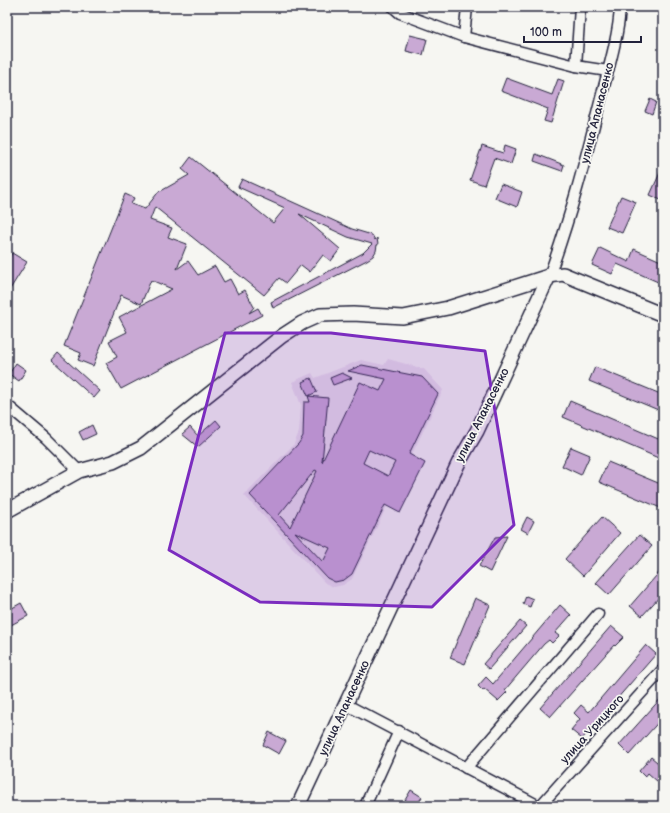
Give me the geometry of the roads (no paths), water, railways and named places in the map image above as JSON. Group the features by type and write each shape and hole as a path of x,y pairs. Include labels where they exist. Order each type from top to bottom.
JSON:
{"main road":[{"path":"7,511 79,471 113,462 141,448 259,353 289,332 320,316 353,314 403,316 448,308 549,276 563,274 663,315"},
{"name":"улица Апанасенко","path":"298,806 458,462 477,431 549,276"}],"street":[{"path":"393,7 400,12 464,37 576,66 608,71"},
{"path":"464,37 467,7"},
{"path":"576,66 580,7"},
{"name":"улица Апанасенко","path":"549,276 568,224 608,71 620,7"},
{"path":"7,405 46,438 79,471"},
{"path":"466,768 598,614"},
{"name":"улица Урицкого","path":"539,806 663,669"},
{"path":"345,704 399,731 539,806"},
{"path":"365,806 399,731"}]}
